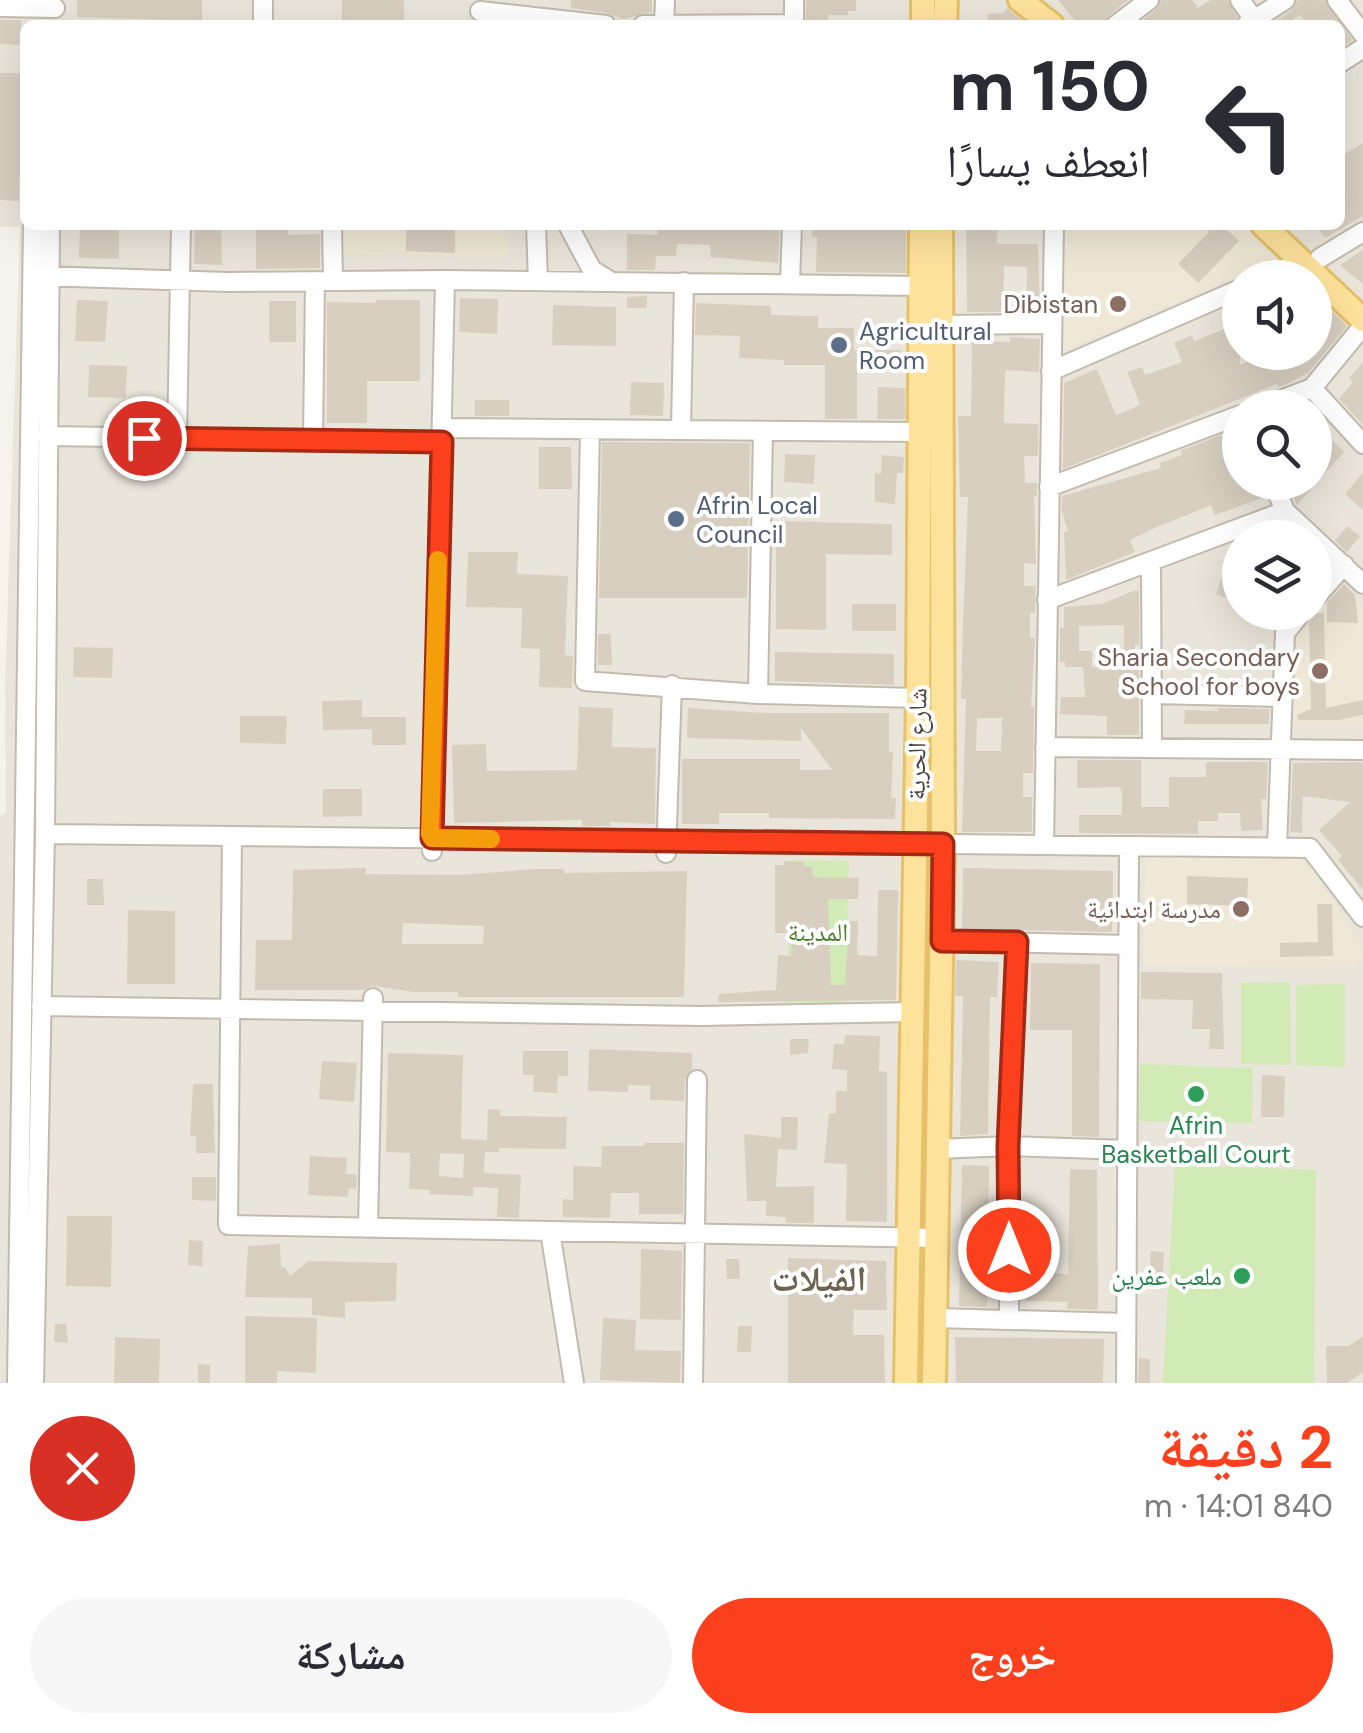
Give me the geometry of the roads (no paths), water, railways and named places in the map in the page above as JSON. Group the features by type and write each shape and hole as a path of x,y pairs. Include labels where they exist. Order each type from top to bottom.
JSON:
{"main road":[{"path":"1020,0 1046,20"},
{"path":"1044,0 1064,20"},
{"name":"شارع الحرية","path":"921,230 920,286 930,376 943,844 934,1383"},
{"name":"شارع الحرية","path":"906,1383 920,432 939,325 941,230"},
{"path":"1270,230 1311,260"},
{"path":"1288,230 1311,260"},
{"path":"1332,276 1363,300"},
{"path":"1332,285 1363,323"}],"street":[{"path":"1123,20 1150,0"},
{"path":"1257,20 1286,0"},
{"path":"1337,0 1363,34"},
{"path":"0,7 46,11"},
{"path":"479,12 553,9 589,20"},
{"path":"34,230 41,276 48,436 34,1383"},
{"path":"17,1383 41,276 49,230"},
{"path":"177,438 181,230"},
{"path":"313,439 331,230"},
{"path":"536,230 538,281"},
{"path":"571,230 592,270 611,282"},
{"path":"790,283 792,230"},
{"path":"1044,845 1054,230"},
{"path":"1311,260 1363,232"},
{"path":"41,276 180,282 445,280 920,286"},
{"path":"432,845 445,280"},
{"path":"682,430 684,282"},
{"path":"1052,371 1222,297"},
{"path":"1307,390 1363,323"},
{"path":"939,325 1052,324"},
{"path":"1312,388 1363,444"},
{"path":"1049,487 1222,422"},
{"path":"48,436 313,439 590,429 920,432"},
{"path":"590,429 585,680 758,694 918,698"},
{"path":"758,694 763,430"},
{"path":"1281,500 1295,520"},
{"path":"1047,600 1285,511"},
{"path":"1332,554 1363,584"},
{"path":"1151,561 1152,748"},
{"path":"1332,579 1344,565"},
{"path":"1276,848 1287,630"},
{"path":"666,847 672,685"},
{"path":"1152,694 1282,697"},
{"path":"1045,747 1363,750"},
{"path":"44,834 232,836 432,845 915,843 1310,848 1363,917"},
{"path":"232,836 228,1225 936,1238"},
{"path":"1126,1383 1129,846"},
{"path":"942,941 1128,946"},
{"path":"1009,1320 1008,1146 1017,942"},
{"path":"42,1006 230,1009 373,1005 700,1016 914,1012"},
{"path":"368,1228 373,1005"},
{"path":"694,1383 697,1080"},
{"path":"938,1149 1008,1146 1127,1150"},
{"path":"550,1231 574,1383"},
{"path":"935,1318 1126,1323"}],"place":[{"name":"Dibistan","path":"1118,304"},
{"name":"Agricultural Room","path":"839,345"},
{"name":"Afrin Local Council","path":"676,519"},
{"name":"Sharia Secondary School for boys","path":"1320,671"},
{"name":"مدرسة ابتدائية","path":"1241,909"},
{"name":"Afrin Basketball Court","path":"1196,1094"},
{"name":"ملعب عفرين","path":"1242,1276"}],"district":[{"name":"الفيلات","path":"819,1279"}],"park label":[{"name":"المدينة","path":"818,932"}]}
